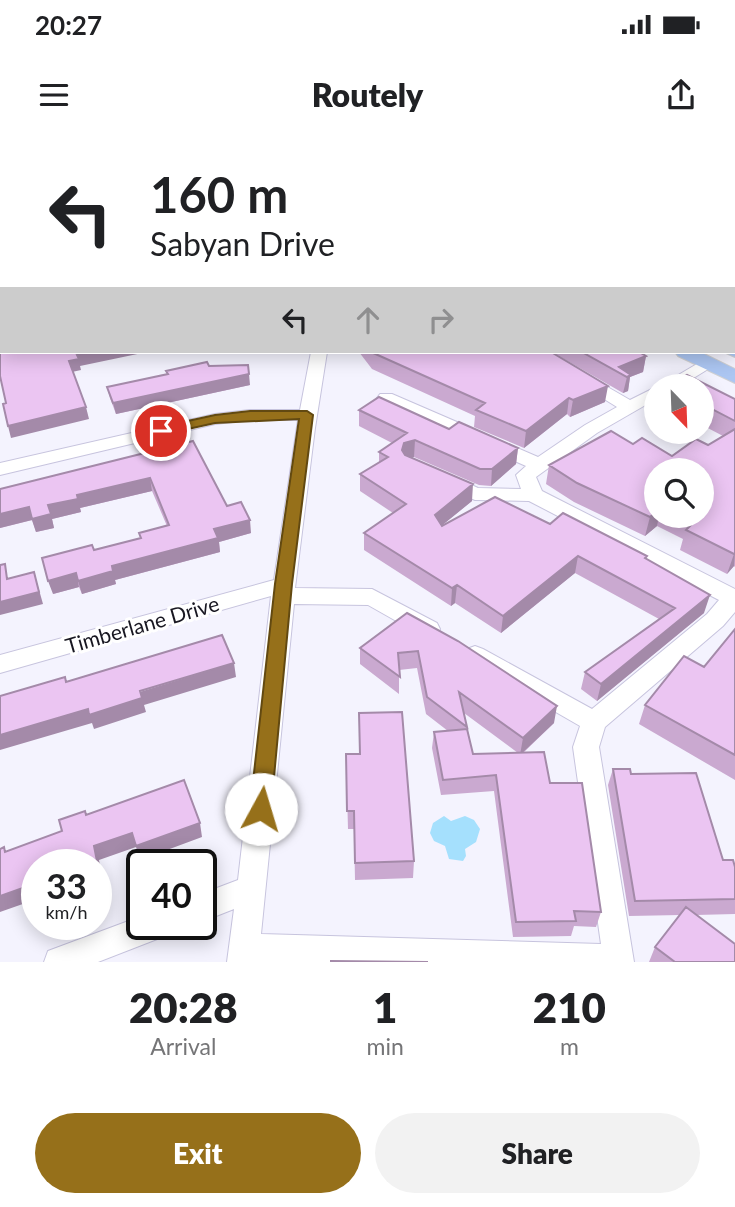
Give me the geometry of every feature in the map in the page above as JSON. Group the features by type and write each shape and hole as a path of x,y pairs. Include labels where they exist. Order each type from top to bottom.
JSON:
{"main road":[{"path":"689,354 735,377"}],"street":[{"path":"319,354 307,415 283,590 243,955 619,961 586,747 594,722 715,620 735,597 533,495 475,494 425,471"},
{"path":"539,354 630,407"},
{"path":"690,374 707,363"},
{"path":"386,398 540,466"},
{"path":"533,495 527,475 591,429 644,399"},
{"path":"0,469 215,419 250,415 307,415"},
{"name":"Timberlane Drive","path":"0,663 283,590 372,597 594,722"},
{"path":"217,902 252,889"},
{"path":"59,962 126,937"}],"water":[{"path":"444,816 451,821 465,816 474,820 480,829 476,842 465,849 466,856 463,861 449,859 445,846 434,841 430,833 433,823"}],"building":[{"path":"0,354 82,354 77,355 79,359 69,361 86,407 8,426 0,376"},
{"path":"375,354 554,354 608,386 573,400 569,398 526,431 476,410 485,403"},
{"path":"586,354 646,356 619,367 631,375 627,377"},
{"path":"207,362 209,366 248,365 249,374 113,403 107,387 168,374 166,371"},
{"path":"714,388 735,399 735,421 714,410"},
{"path":"379,397 449,429 459,422 518,448 492,469 480,469 415,440 404,443 402,450 405,455 473,484 435,515 442,526 495,497 550,524 563,513 647,556 645,558 710,595 601,684 585,672 675,608 578,556 503,616 457,585 452,588 364,533 406,504 360,474 388,457 379,452 407,433 359,410"},
{"path":"735,429 734,554 686,530 714,528 714,458 644,458 644,514 577,483 549,465 611,431 633,444 642,438 644,444 652,444 672,456 689,444 708,445 714,444"},
{"path":"193,441 227,506 241,502 250,520 214,529 218,538 112,566 113,571 78,581 76,573 48,581 42,558 92,545 94,550 141,538 139,533 169,525 150,478 77,495 78,499 48,505 51,514 32,519 29,507 0,514 0,489"},
{"path":"5,564 7,579 34,572 39,592 0,602 0,565"},
{"path":"407,613 458,641 557,706 523,738 459,692 467,727 427,697 418,651 398,653 400,677 360,648"},
{"path":"735,629 735,755 645,705 684,656 704,667"},
{"path":"222,635 234,663 140,691 142,698 89,715 88,709 0,735 0,696 65,677 66,682"},
{"path":"402,712 414,861 355,863 354,811 347,811 346,754 360,754 359,713"},
{"path":"467,729 473,754 544,752 550,783 582,783 601,912 574,911 576,921 516,922 496,775 443,780 434,732"},
{"path":"613,769 630,769 631,774 696,773 723,860 733,860 735,899 635,901"},
{"path":"184,780 200,823 136,846 132,833 94,846 95,849 21,849 21,889 0,896 0,849 4,847 5,852 62,831 59,820 85,811 86,815"},
{"path":"686,907 735,944 735,962 675,962 655,947"},
{"path":"331,961 428,962 331,962"}],"route":[{"path":"161,431 215,419 250,415 307,415 283,584 261,809"}]}
